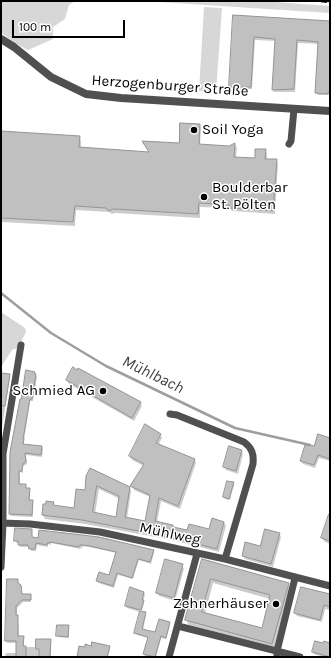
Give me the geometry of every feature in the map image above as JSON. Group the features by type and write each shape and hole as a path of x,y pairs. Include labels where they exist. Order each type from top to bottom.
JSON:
{"street":[{"name":"Herzogenburger Straße","path":"1,39 14,47 51,77 86,94 115,98 330,111"},
{"path":"289,144 291,141 294,109"},
{"path":"1,567 2,454 21,346"},
{"path":"170,414 244,442 252,450 253,464 225,559"},
{"name":"Mühlweg","path":"2,523 30,524 100,532 225,559 330,586"},
{"path":"169,657 197,554"},
{"path":"277,654 295,578"},
{"path":"178,626 277,654 300,657"}],"shaded area":[{"path":"1,1 75,1 69,5 65,19 53,27 53,39 28,50 1,33"},
{"path":"143,1 261,1 330,6 330,13"},
{"path":"204,7 222,8 216,92 199,91"},
{"path":"1,312 25,328 26,332 18,348 12,350 1,367"}],"building":[{"path":"233,15 330,21 330,92 328,92 328,94 315,93 318,42 297,40 294,89 272,90 275,39 254,37 251,87 229,87"},
{"path":"180,123 200,124 199,144 229,146 235,143 234,157 255,158 255,149 266,149 265,159 277,159 273,211 229,208 229,205 199,203 198,214 113,209 109,211 106,208 75,206 73,222 1,218 1,131 80,136 79,147 149,152 142,141 179,143"},
{"name":"Schmied AG","path":"73,367 77,370 78,368 141,402 132,418 66,380"},
{"path":"26,370 35,372 34,373 36,374 32,399 30,399 23,444 42,446 41,455 25,453 26,462 23,464 22,471 19,471 19,484 26,484 26,488 30,488 29,500 33,500 32,515 9,514 10,452"},
{"path":"1,373 10,374 5,406 1,406"},
{"path":"145,424 161,434 156,443 195,459 178,506 159,498 155,521 187,530 189,524 209,529 212,518 224,522 217,549 169,537 82,520 42,515 43,504 46,504 46,501 54,502 53,505 74,508 76,489 85,490 86,476 90,468 130,487 125,517 145,521 150,495 130,486 144,464 129,456","holes":["97,486 119,496 116,517 93,512"]},
{"path":"318,434 330,438 330,459 318,455 314,465 300,461 305,445 314,446"},
{"path":"229,446 242,450 236,471 223,467"},
{"path":"227,481 234,482 229,499 223,497"},
{"path":"330,514 330,541 321,538"},
{"path":"15,528 32,529 32,537 38,538 39,530 99,537 154,550 150,562 138,559 132,578 117,573 113,586 96,581 99,572 109,575 116,552 90,546 80,545 79,547 50,542 47,543 47,545 36,543 35,549 29,549 28,545 18,545 18,541 14,541"},
{"path":"265,529 280,533 271,564 242,556 245,542 260,546"},
{"path":"165,559 183,564 174,598 156,593"},
{"name":"Zehnerhäuser","path":"202,559 289,583 272,644 185,620","holes":["211,579 270,595 262,628 202,612"]},
{"path":"7,579 18,579 18,583 21,585 22,594 31,594 31,600 22,600 16,606 16,615 18,615 18,636 24,636 23,646 26,646 26,657 16,657 16,641 5,641"},
{"path":"130,587 144,592 142,600 144,600 141,610 125,606"},
{"path":"301,587 330,594 330,607 324,605 320,620 294,613"},
{"path":"140,611 146,612 142,629 155,632 159,619 170,622 166,638 161,636 155,657 143,654 148,637 134,633"},
{"path":"57,625 69,625 68,637 56,636"},
{"path":"36,639 51,639 50,657 39,657 39,649 36,649"},
{"path":"315,641 330,643 330,657 312,652"},
{"path":"92,642 110,646 107,657 77,657 79,646 85,647 85,644 91,646"}],"waterway":[{"name":"Mühlbach","path":"1,293 51,333 106,366 235,428 310,445"}],"railway":[{"path":"321,1 330,2"}],"place":[{"name":"Soil Yoga","path":"194,130"},
{"name":"Boulderbar St. Pölten","path":"204,197"},
{"name":"Schmied AG","path":"103,391"},
{"name":"Zehnerhäuser","path":"276,604"}]}
